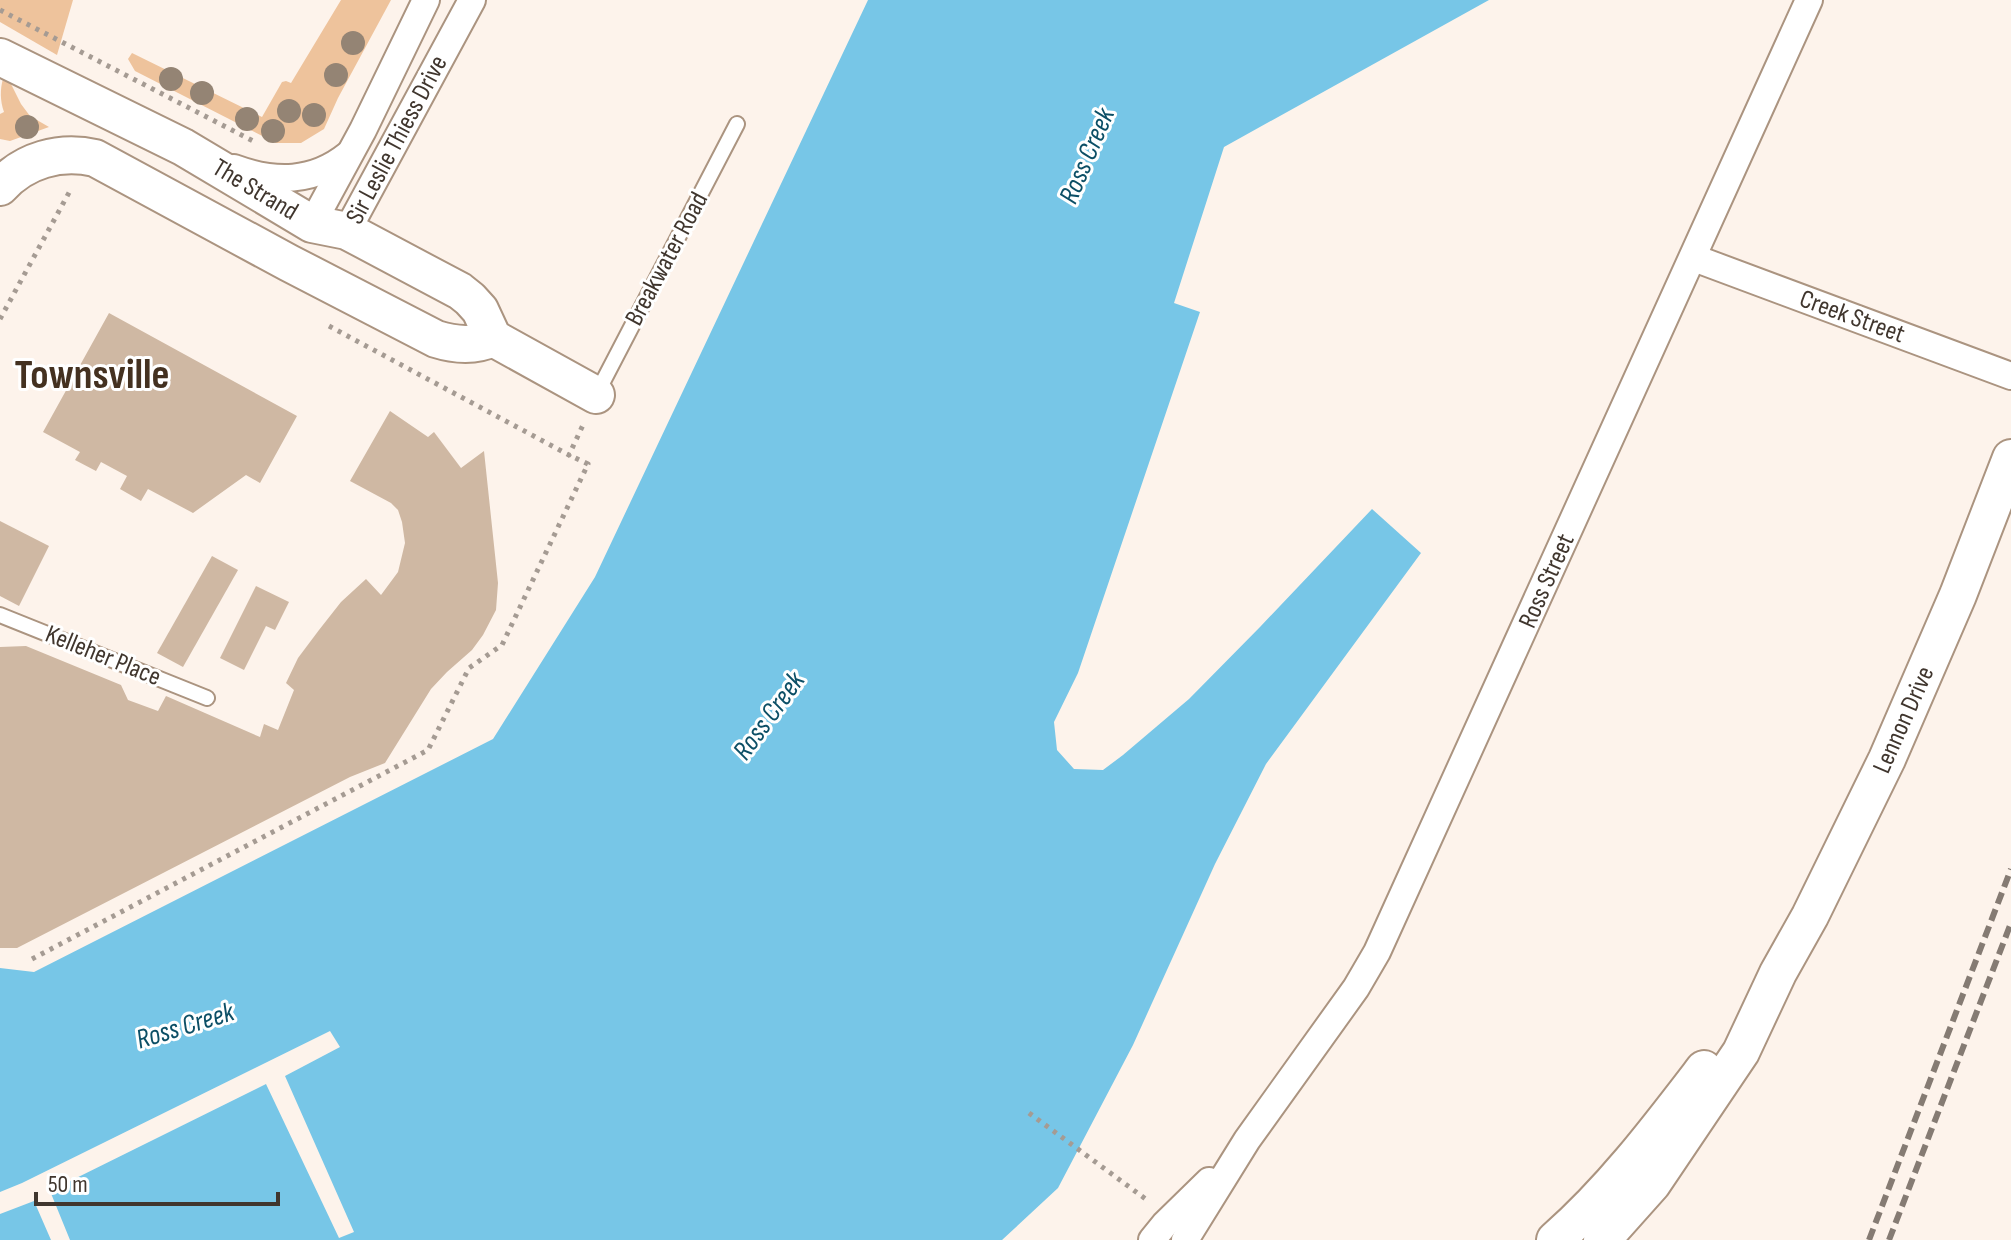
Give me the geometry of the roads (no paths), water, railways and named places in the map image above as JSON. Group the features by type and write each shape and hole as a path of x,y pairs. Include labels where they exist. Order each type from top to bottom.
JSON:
{"street":[{"name":"Sir Leslie Thiess Drive","path":"289,263 363,130 426,0"},
{"name":"Sir Leslie Thiess Drive","path":"323,280 472,0"},
{"name":"Ross Street","path":"1185,1240 1247,1140 1356,988 1377,952 1809,0"},
{"name":"The Strand","path":"0,57 183,147 312,224 347,231 460,291 480,310 493,338 462,345 436,339 103,162 80,155 48,157 17,170 0,187"},
{"path":"52,82 50,93 55,107 146,159 200,215"},
{"path":"183,147 239,170 278,179 326,170 349,154"},
{"name":"Creek Street","path":"1694,258 2011,376"},
{"path":"493,338 596,395"},
{"name":"Lennon Drive","path":"1602,1240 1652,1184 1741,1052 1893,746 1958,595 2011,458"},
{"name":"Lennon Drive","path":"1555,1240 1636,1155 1778,973"},
{"name":"Ross Street","path":"1152,1240 1247,1140"}],"lane":[{"name":"Breakwater Road","path":"596,395 737,124"},
{"name":"Kelleher Place","path":"0,615 207,698"}],"water":[{"name":"Ross Creek","path":"868,0 1489,0 1224,147 1174,303 1200,312 1078,673 1054,722 1057,750 1074,769 1103,770 1123,755 1189,699 1372,509 1421,553 1266,764 1215,864 1133,1045 1058,1188 1002,1240 0,1240 0,968 34,972 493,739 595,577"}],"railway":[{"path":"1869,1240 2011,869"},
{"path":"1889,1240 2011,923"}],"district":[{"name":"Townsville","path":"92,375"}]}
